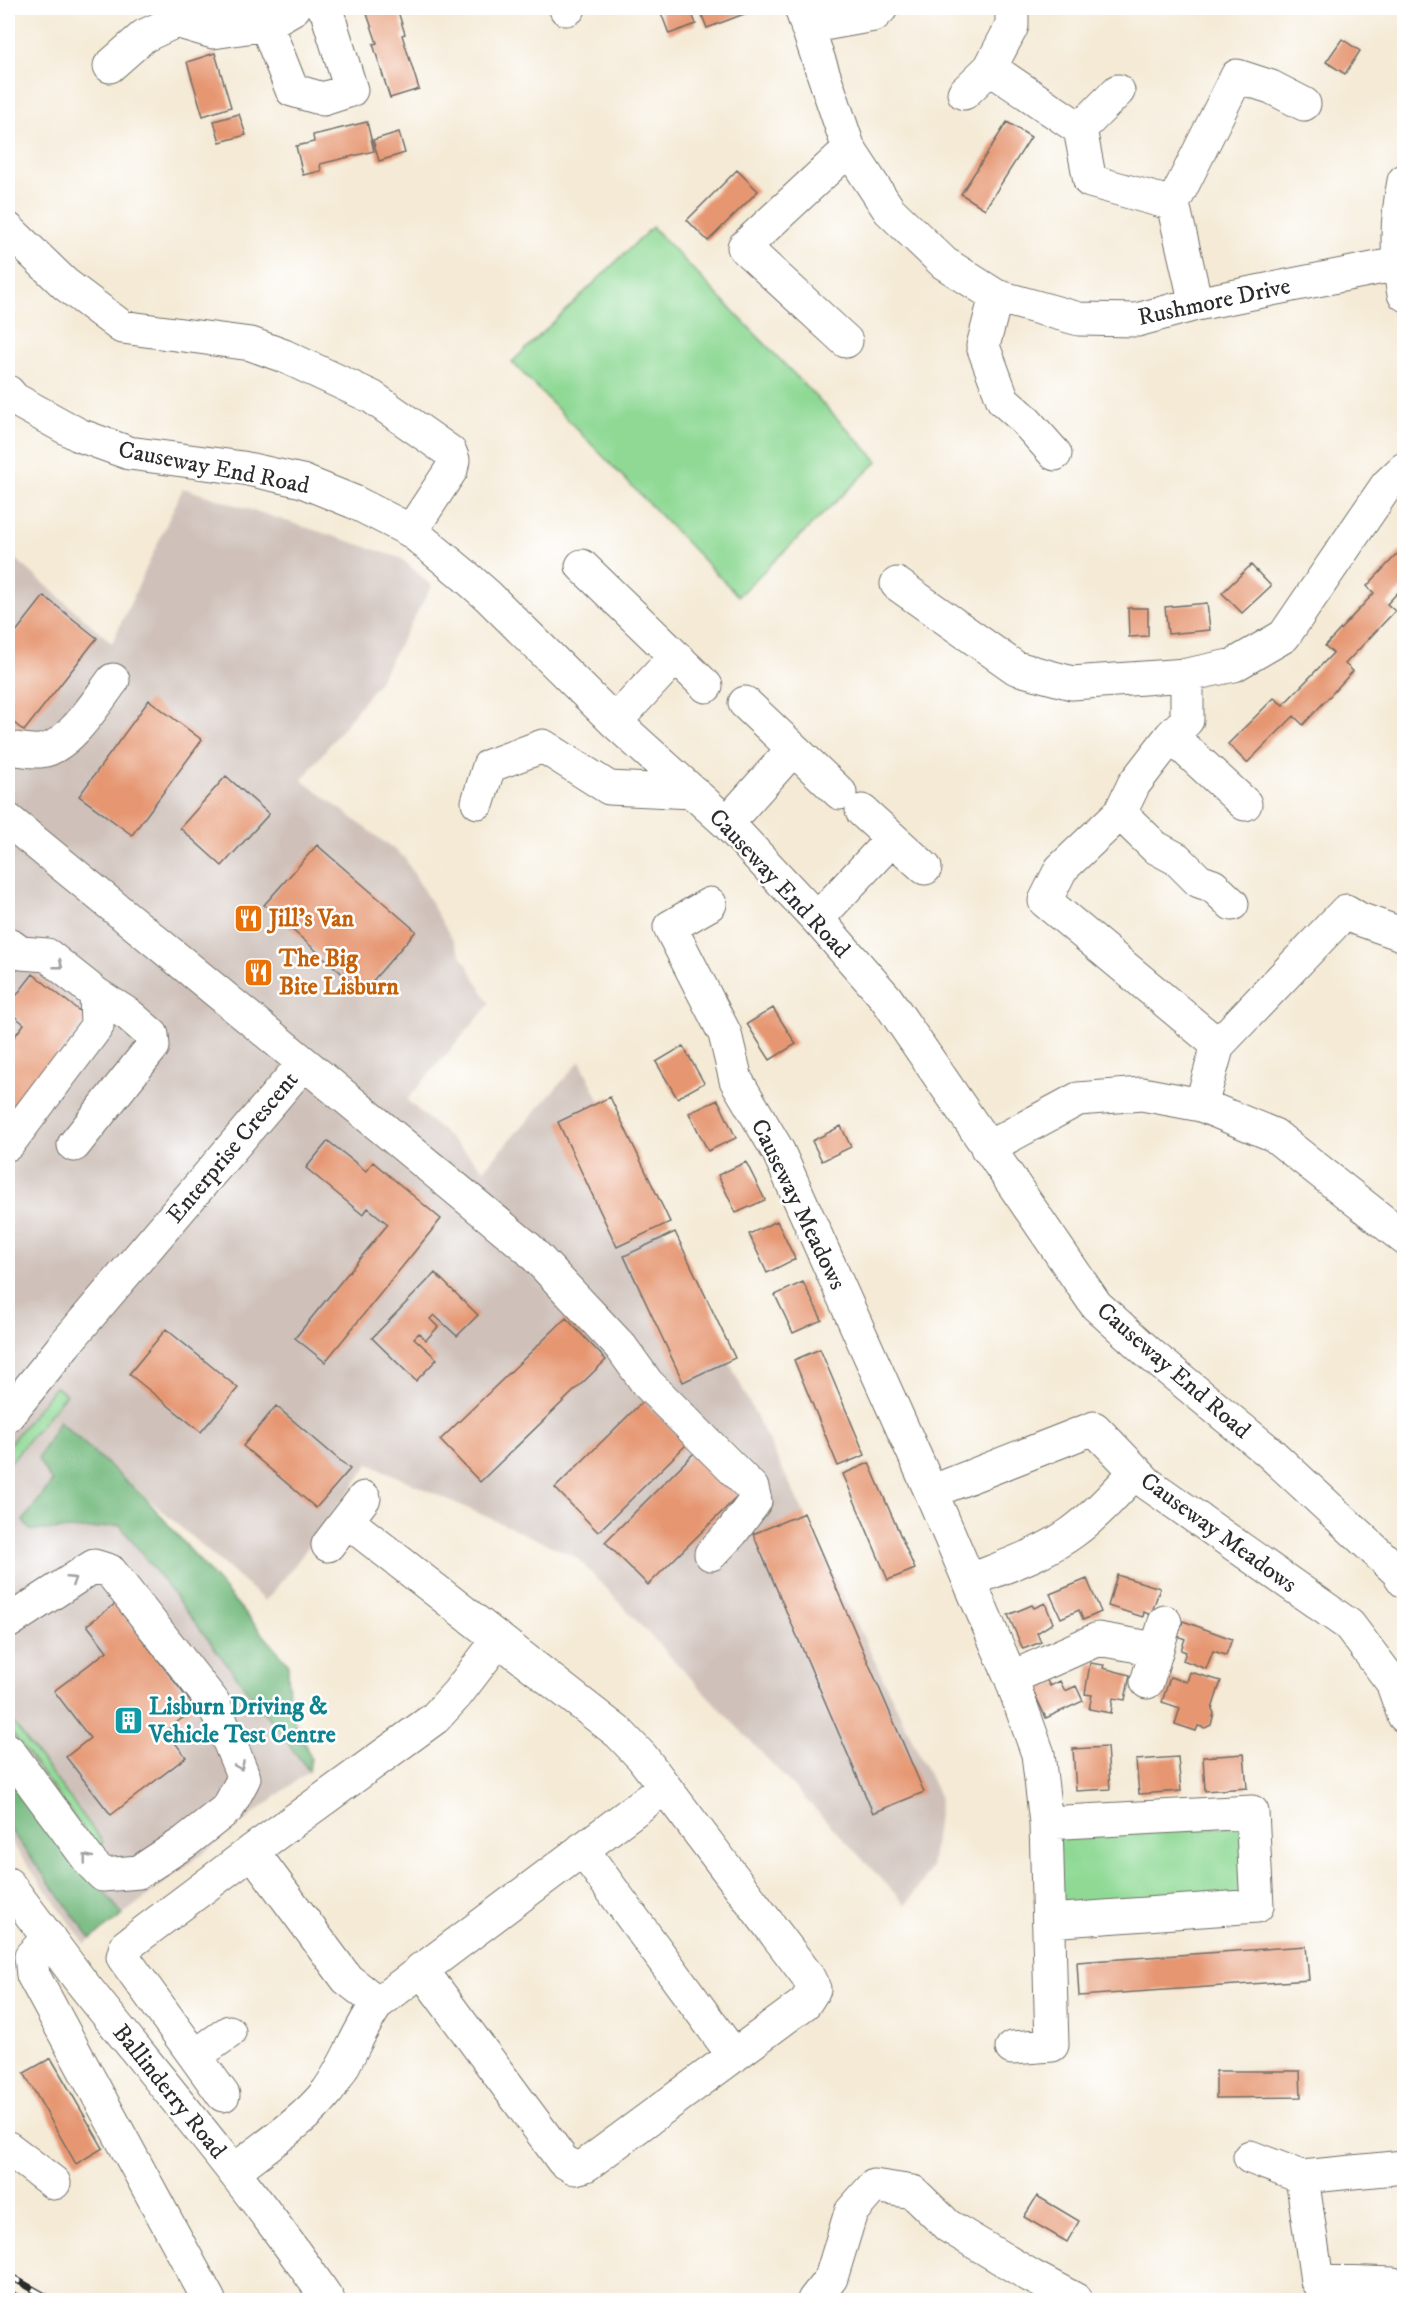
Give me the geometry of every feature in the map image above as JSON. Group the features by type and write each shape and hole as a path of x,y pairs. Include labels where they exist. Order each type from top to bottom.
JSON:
{"street":[{"path":"110,66 144,36 174,14 213,33 280,16 292,90 323,99 351,90 327,9 324,8"},
{"path":"804,17 874,15 881,8"},
{"path":"964,93 990,68 1012,26 1012,8"},
{"name":"Rushmore Drive","path":"804,17 849,149 889,210 944,263 996,296 1079,319 1137,320 1196,304 1401,279"},
{"path":"990,68 1080,129 1090,181 1173,204"},
{"path":"1196,304 1173,204 1238,76 1271,87 1304,104"},
{"path":"1080,129 1118,91"},
{"path":"846,341 744,247 849,149"},
{"path":"1401,279 1398,212 1404,181"},
{"path":"8,229 65,284 122,327 215,341 252,344 284,356 372,397 450,452 453,460 451,470 411,531"},
{"path":"996,296 983,346 1003,400 1022,417 1054,454"},
{"name":"Causeway End Road","path":"8,392 14,399 79,435 129,453 243,468 302,481 354,502 411,531 488,596 615,722 727,823 817,919 886,998 1096,1305 1150,1354 1268,1451 1404,1581"},
{"path":"897,584 1016,668 1072,683 1187,675 1234,665 1284,636 1387,485 1404,469"},
{"path":"582,566 706,686"},
{"path":"615,722 675,657"},
{"path":"1187,675 1187,720 1171,736 1134,784 1120,813 1061,869 1045,901 1218,1045"},
{"path":"8,749 21,748 39,751 53,748 68,737 113,680"},
{"path":"745,703 925,868"},
{"path":"1171,736 1245,804"},
{"path":"478,802 489,766 543,746 609,788 693,792"},
{"path":"727,823 793,749"},
{"path":"1120,813 1155,847 1176,859 1199,881 1213,886 1232,904"},
{"name":"Enterprise Crescent","path":"8,1415 65,1344 304,1063 10,827"},
{"path":"817,919 892,839"},
{"name":"Causeway Meadows","path":"710,904 670,927 725,1034 736,1080 778,1151 931,1492 1011,1678 1038,1754 1046,1823 1052,2045 1012,2048"},
{"path":"1201,1105 1218,1045 1346,911 1359,919 1404,935"},
{"path":"8,944 21,953 47,955 96,994 129,1015 152,1035 153,1046 74,1145"},
{"path":"8,1144 97,1026 96,994"},
{"path":"304,1063 529,1249 621,1347 647,1383 752,1488 754,1501 732,1532 711,1554"},
{"path":"987,1148 1078,1099 1142,1094 1201,1105 1274,1135 1404,1238"},
{"name":"Causeway Meadows","path":"931,1492 1094,1428 1147,1483 1349,1625 1392,1682 1404,1716"},
{"path":"969,1581 1037,1552 1072,1533 1109,1501 1136,1471"},
{"path":"346,1521 619,1733 642,1757 807,1975 814,1989 805,2003 586,2165 575,2168 563,2161 421,1969"},
{"path":"8,1750 91,1863 104,1875 139,1872 185,1842 228,1808 244,1778 213,1702 110,1571 94,1566 13,1608"},
{"path":"1011,1678 1098,1639 1160,1635 1147,1682"},
{"path":"223,2095 123,1957 126,1946 435,1718 458,1694 499,1639"},
{"path":"234,2171 301,2117 327,2092 363,2023 378,2003 664,1788"},
{"path":"1046,1823 1252,1812 1257,1906 1049,1921"},
{"path":"582,1849 734,2056"},
{"path":"252,1851 347,1979 378,2003"},
{"name":"Ballinderry Road","path":"8,1884 29,1957 234,2171 295,2251 328,2301"},
{"path":"29,1957 33,1975 209,2301"},
{"path":"195,2056 229,2032"},
{"path":"8,2148 54,2183"},
{"path":"1250,2157 1302,2177 1404,2167"},
{"path":"1302,2177 1317,2281 1392,2284"},
{"path":"814,2301 831,2278 851,2212 874,2186 913,2192 948,2226 1088,2295"}],"shaded area":[{"path":"183,488 401,558 432,586 377,684 302,780 404,857 490,1004 407,1100 484,1169 580,1061 804,1513 940,1798 931,1869 906,1905 576,1557 369,1464 291,1570 265,1601 115,1470 95,1493 309,1771 85,1944 11,1842 8,1846 8,552 112,643"}],"green space":[{"path":"652,227 878,461 738,596 512,362"},
{"path":"55,1387 66,1394 8,1465 8,1446"},
{"path":"59,1421 147,1500 288,1663 289,1709 311,1758 309,1771 120,1525 89,1529 30,1530 23,1521 52,1482 38,1459"},
{"path":"8,1716 103,1842 99,1845 95,1845 8,1728"},
{"path":"8,1771 123,1915 91,1939 8,1827"},
{"path":"1243,1826 1246,1896 1060,1905 1056,1835"}],"building":[{"path":"365,8 397,8 405,34 402,35 419,89 390,98 373,44 377,43"},
{"path":"690,8 696,24 669,34 660,10"},
{"path":"699,8 760,8 707,28"},
{"path":"1342,39 1360,51 1345,74 1326,62"},
{"path":"215,53 231,107 203,116 187,62"},
{"path":"239,114 246,135 220,142 214,121"},
{"path":"367,122 374,151 320,164 321,171 303,175 296,146 314,142 313,135"},
{"path":"1007,122 1031,137 985,209 961,194"},
{"path":"399,132 405,153 379,161 373,140"},
{"path":"737,170 758,191 708,241 687,220"},
{"path":"1400,551 1404,555 1404,586 1387,604 1395,611 1345,664 1353,671 1303,725 1294,716 1247,763 1228,744 1274,698 1283,705 1333,653 1325,646 1374,593 1367,586"},
{"path":"1251,565 1271,586 1242,613 1222,593"},
{"path":"44,596 97,638 24,731 8,718 8,642"},
{"path":"1207,603 1210,630 1168,634 1165,607"},
{"path":"1128,608 1148,608 1148,636 1129,637"},
{"path":"149,700 202,740 132,835 79,796"},
{"path":"226,776 269,814 222,866 180,828"},
{"path":"317,845 416,931 363,992 264,905"},
{"path":"33,974 87,1017 8,1116 8,1045 24,1024 8,1011 8,1006"},
{"path":"773,1008 796,1044 770,1060 747,1024"},
{"path":"683,1046 704,1083 677,1098 656,1062"},
{"path":"610,1097 670,1222 617,1247 558,1122"},
{"path":"718,1100 736,1138 708,1151 689,1113"},
{"path":"841,1126 851,1147 822,1161 812,1141"},
{"path":"328,1141 366,1171 373,1162 441,1219 325,1362 295,1338 388,1224 368,1208 363,1215 306,1168"},
{"path":"746,1162 765,1200 736,1213 718,1175"},
{"path":"777,1221 795,1259 767,1273 749,1234"},
{"path":"675,1232 735,1358 683,1382 624,1256"},
{"path":"435,1273 478,1315 457,1336 434,1315 430,1319 438,1327 426,1340 419,1333 414,1338 437,1359 416,1381 372,1338"},
{"path":"803,1282 822,1320 793,1333 775,1295"},
{"path":"566,1318 606,1360 480,1482 440,1440"},
{"path":"166,1329 238,1388 201,1432 129,1374"},
{"path":"820,1349 865,1455 838,1466 794,1360"},
{"path":"643,1401 686,1445 598,1532 555,1488"},
{"path":"276,1406 350,1469 316,1508 243,1446"},
{"path":"695,1452 738,1496 648,1585 605,1542"},
{"path":"869,1463 915,1569 888,1580 843,1474"},
{"path":"804,1513 924,1792 873,1813 753,1534"},
{"path":"1117,1575 1160,1588 1151,1615 1144,1612 1143,1617 1108,1606"},
{"path":"1087,1579 1101,1612 1083,1620 1079,1610 1061,1618 1050,1594"},
{"path":"1045,1603 1053,1623 1037,1633 1041,1642 1023,1649 1008,1615 1032,1605 1034,1608"},
{"name":"Lisburn Driving & Vehicle Test Centre","path":"115,1604 195,1708 166,1731 186,1757 111,1815 66,1757 90,1738 54,1691 107,1651 87,1625"},
{"path":"1183,1621 1232,1639 1226,1655 1213,1651 1206,1669 1183,1660 1186,1652 1181,1650 1185,1639 1178,1636"},
{"path":"1090,1663 1104,1665 1103,1668 1130,1675 1125,1700 1113,1698 1111,1713 1089,1709 1092,1695 1085,1694"},
{"path":"1190,1672 1221,1681 1212,1709 1214,1713 1211,1725 1205,1728 1198,1726 1196,1731 1175,1724 1180,1708 1162,1702 1170,1677 1187,1682"},
{"path":"1046,1679 1050,1686 1060,1681 1065,1691 1076,1686 1083,1701 1046,1718 1031,1686"},
{"path":"1107,1747 1110,1789 1076,1791 1073,1749"},
{"path":"1244,1754 1247,1788 1205,1791 1203,1757"},
{"path":"1178,1757 1181,1791 1139,1794 1136,1760"},
{"path":"1306,1946 1309,1980 1079,1996 1077,1962"},
{"path":"51,2058 103,2148 76,2164 24,2073"},
{"path":"1216,2071 1300,2071 1301,2097 1216,2098"},
{"path":"1037,2196 1079,2221 1067,2242 1024,2217"}],"railway":[{"path":"8,2275 52,2300"},
{"path":"8,2292 22,2300"}],"place":[{"name":"Jill's Van","path":"248,918"},
{"name":"The Big Bite Lisburn","path":"258,972"},
{"name":"Lisburn Driving & Vehicle Test Centre","path":"128,1720"}]}
